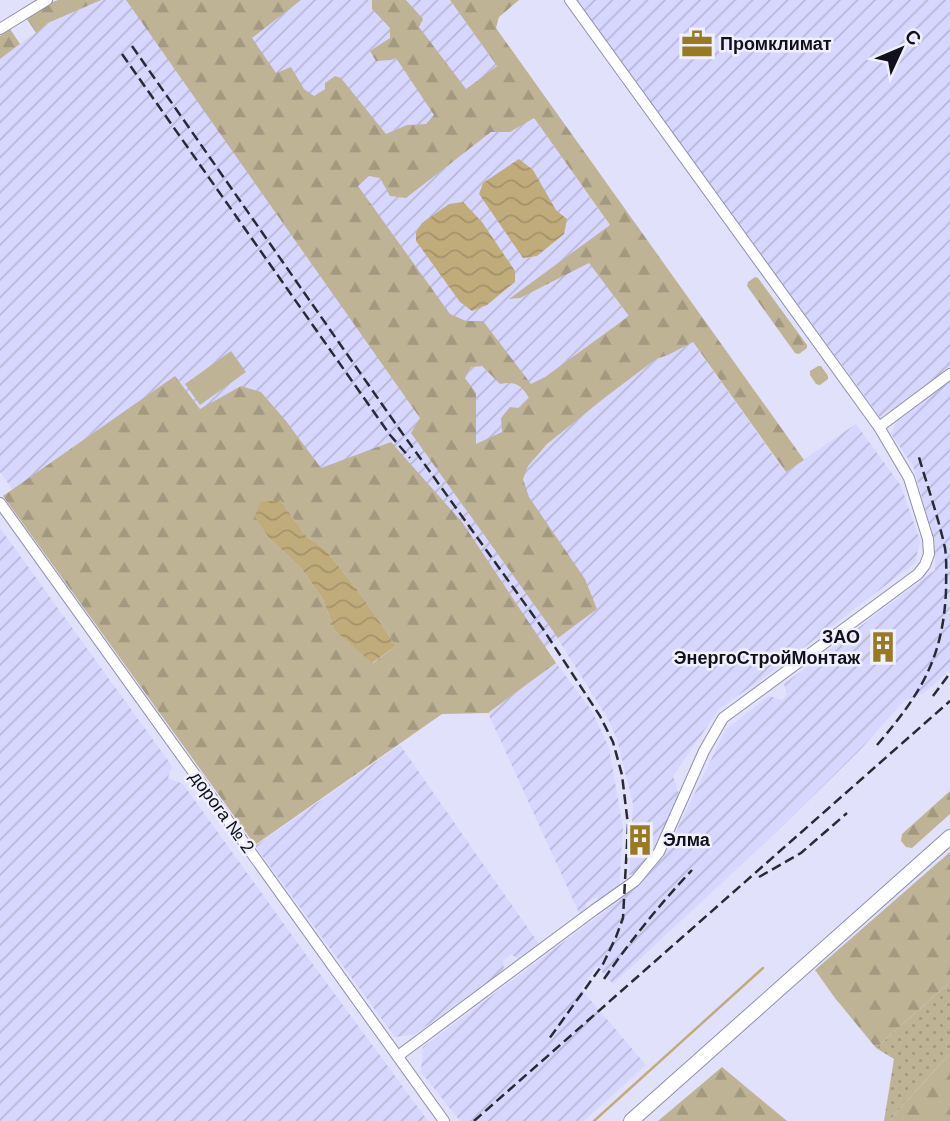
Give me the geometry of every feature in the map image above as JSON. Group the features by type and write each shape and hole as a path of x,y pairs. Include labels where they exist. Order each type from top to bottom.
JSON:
{"main road":[{"path":"631,1121 950,837"}],"street":[{"path":"0,29 47,0"},
{"path":"398,1056 635,881 659,852 704,751 723,718 918,574 929,554 928,540 909,478 879,427 570,0"},
{"path":"879,427 950,374"},
{"name":"дорога № 2","path":"0,503 444,1121"}],"shaded area":[{"path":"101,0 450,0 785,472 856,424 901,486 920,541 915,563 719,709 673,776 679,795 654,851 637,873 629,875 633,804 617,739 608,719 558,639 473,692 70,571 0,472 0,59 48,23"},
{"path":"576,0 950,0 950,670 924,693 904,701 860,750 766,842 613,984 597,966 581,989 646,1065 584,1121 460,1121 421,1072 423,1047 637,887 664,856 726,729 769,696 782,700 787,695 784,684 935,570 935,544 913,466 891,434 897,420 889,410 880,417"},
{"path":"0,528 172,766 168,778 183,784 428,1121 0,1121"},
{"path":"556,663 592,711 609,748 623,828 619,889 600,900 596,897 586,903 586,910 580,915 488,713"},
{"path":"400,745 539,944 519,960 511,954 503,961 504,970 414,1035 395,1037 255,846"}],"green space":[{"path":"58,0 101,0 48,23 36,33 27,19 47,4"},
{"path":"126,0 301,0 252,38 276,73 291,67 304,89 314,96 325,89 325,83 335,76 341,78 386,134 407,125 426,124 434,115 396,58 376,61 370,51 390,38 390,28 372,9 372,0 406,0 423,19 419,27 466,89 497,66 450,0 519,0 499,17 496,28 804,460 786,472 693,342 656,359 547,444 528,466 523,479 529,497 585,579 597,609 558,638 411,433 420,418","holes":["534,118 610,225 509,299 520,298 589,263 629,316 545,377 531,384 483,321 466,321 450,314 358,186 369,176 380,178 390,196 406,198 491,132 510,132","482,366 500,384 518,385 529,398 519,408 510,407 501,418 502,432 476,444 476,393 465,378 471,367"]},
{"path":"10,29 20,44 0,59 0,36"},
{"path":"755,277 807,345 799,354 795,353 747,286"},
{"path":"231,351 246,372 200,405 185,384"},
{"path":"821,366 828,376 820,385 816,384 810,375 810,371"},
{"path":"175,376 200,409 241,386 261,392 321,468 391,442 462,522 556,663 488,713 442,714 255,845 3,496","holes":["280,500 306,536 325,549 396,646 373,663 334,630 324,601 302,569 270,539"]},
{"path":"950,791 950,814 912,848 906,847 901,841 902,834"},
{"path":"950,852 950,982 876,1048 815,970"},
{"path":"950,982 950,1053 889,1121 884,1121 894,1059 876,1048"},
{"path":"950,1053 950,1121 889,1121"},
{"path":"722,1067 787,1121 658,1121"}],"water":[{"path":"519,159 533,170 556,210 567,219 564,234 537,256 523,258 479,194 483,183"},
{"path":"463,202 482,222 515,271 515,282 487,305 472,311 460,302 416,241 416,232 422,223 449,204"},
{"path":"280,500 306,536 325,549 396,646 372,663 334,630 324,601 302,569 270,539 255,517 260,502"}],"waterway":[{"path":"594,1121 763,968"}],"railway":[{"path":"132,46 400,430 543,629 600,716 613,742 622,775 628,825 623,918 603,964 549,1039"},
{"path":"122,54 390,435 410,458"},
{"path":"877,745 906,709 926,675 940,637 944,615 945,548 918,454"},
{"path":"933,696 950,673"},
{"path":"474,1121 950,701"},
{"path":"759,877 801,853 847,813"},
{"path":"604,979 646,923 692,870"}],"place":[{"name":"Промклимат","path":"697,44"},
{"name":"ЗАО ЭнергоСтройМонтаж","path":"883,647"},
{"name":"Элма","path":"640,840"}]}
